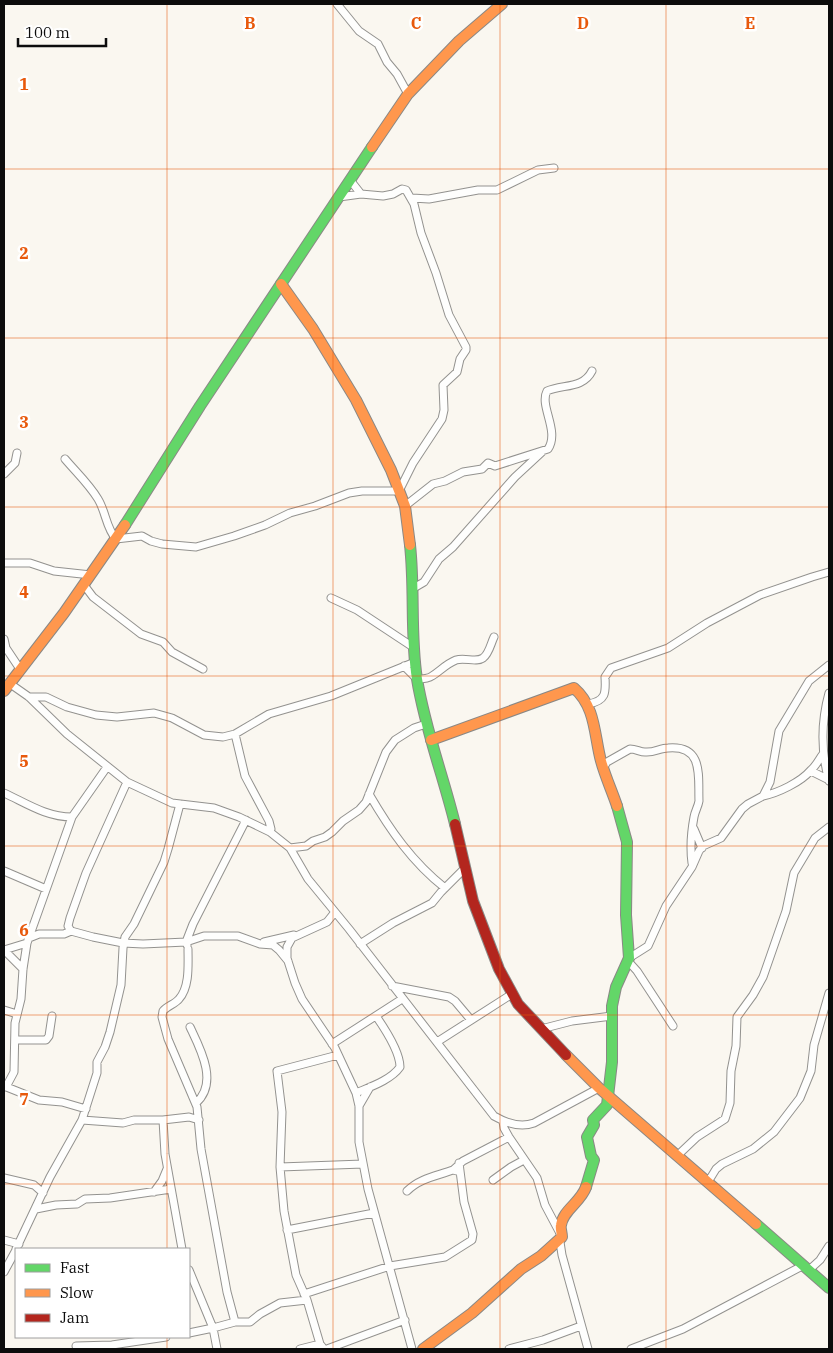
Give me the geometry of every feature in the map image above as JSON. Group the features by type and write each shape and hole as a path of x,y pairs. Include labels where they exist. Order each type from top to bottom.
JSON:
{"street":[{"path":"337,4 359,31 378,44 387,62 398,74 408,94"},
{"path":"502,4 459,41 408,94 200,406 116,539 84,585 6,687 29,697 50,719 127,782 172,803 214,808 246,820 270,832 290,848 308,879 489,1111 503,1121 521,1126 534,1123 599,1088"},
{"path":"412,198 430,199 471,191 497,190 538,170 554,168"},
{"path":"350,180 361,194"},
{"path":"339,197 361,194 383,196 393,194 402,189 406,190 412,198 421,233 449,316 466,350 461,356 457,372 443,385 444,410 442,419 437,429 422,448 399,491"},
{"path":"281,284 313,329 356,400 405,506 409,529 413,647 426,724 473,901 499,969 512,994 518,1004 541,1029 599,1088 829,1288"},
{"path":"405,506 430,486 446,481 463,472 482,469 488,463 495,466 510,462 548,449 552,441 545,398 547,391 583,382 592,371"},
{"path":"412,589 424,582 439,559 453,547 516,477 542,452"},
{"path":"4,474 15,463 17,453"},
{"path":"65,459 98,499 110,532 116,539"},
{"path":"116,539 142,536 162,544 196,547 234,536 265,525 290,513 349,493 399,491"},
{"path":"4,563 30,563 54,571 91,575"},
{"path":"588,704 598,703 603,698 606,686 605,677 611,668 668,648 706,623 760,595 829,572"},
{"path":"84,585 93,597 141,634 163,642 172,652 203,669"},
{"path":"331,598 357,610 413,647"},
{"path":"417,679 430,677 456,660 483,658 494,637"},
{"path":"4,639 6,648 20,669"},
{"path":"29,697 46,697 67,707 102,716 117,717 154,713 172,718 196,731 223,738 234,734 269,714 331,696 415,662"},
{"path":"763,796 770,782 779,731 809,681 829,665"},
{"path":"404,666 417,679"},
{"path":"431,740 574,688 579,691 588,704 627,842 626,915 629,960 673,1026"},
{"path":"829,693 826,706 823,754 829,781"},
{"path":"290,848 306,846 332,832 343,821 359,810 366,802 386,752 395,740 414,728 426,724"},
{"path":"234,734 245,776 268,821 271,829 270,832"},
{"path":"604,764 630,749 645,752 655,752 668,748 688,750 696,760 698,769 698,806 690,849 692,866"},
{"path":"588,1349 562,1255 560,1242 562,1237 561,1224 567,1212 583,1195 594,1160 591,1156 587,1136 594,1125 593,1120 601,1109 607,1105 609,1097 612,1062 612,1016 616,986 629,960 648,946 666,906 692,866 699,850 721,838 742,809 748,804 763,796 784,790 811,772 823,754"},
{"path":"86,1109 62,1102 40,1100 5,1087 14,1072 17,1014 21,999 23,969 28,940 72,817 107,767"},
{"path":"811,772 829,781"},
{"path":"71,931 68,926 70,918 86,873 127,782"},
{"path":"4,793 41,811 60,817 72,817"},
{"path":"369,794 388,827 408,852 428,875 445,888"},
{"path":"4,1240 17,1248 50,1177 82,1120 97,1073 97,1062 105,1047 121,985 123,943 166,856 180,804"},
{"path":"235,1322 227,1292 203,1157 196,1105 168,1039 162,1014 165,1008 179,1000 185,989 188,968 187,945 193,924 246,820"},
{"path":"693,826 702,848"},
{"path":"678,1155 697,1137 725,1119 730,1104 731,1071 737,1040 737,1016 753,995 763,977 786,911 794,873 816,838 829,827"},
{"path":"300,864 306,846"},
{"path":"360,944 393,923 432,903 465,868"},
{"path":"4,871 46,889"},
{"path":"256,942 276,940 285,936 295,935 326,922 335,912"},
{"path":"23,969 4,950 39,934 64,934 71,931 93,938 143,944 187,945 204,936 232,936 276,947 288,961"},
{"path":"295,935 287,946 288,961 295,983 302,999 332,1044 356,1093 359,1106 358,1135 363,1164 374,1213 412,1349"},
{"path":"392,986 449,997 455,1001 471,1020"},
{"path":"437,1042 512,994"},
{"path":"708,1182 716,1169 722,1164 753,1149 769,1136 784,1121 800,1098 811,1071 814,1045 829,994"},
{"path":"332,1044 402,999"},
{"path":"4,1010 17,1014"},
{"path":"15,1040 46,1040 49,1036 52,1016"},
{"path":"356,1093 395,1073 400,1067 387,1032 376,1016"},
{"path":"541,1029 572,1021 612,1016"},
{"path":"189,1117 202,1094 206,1081 204,1058 190,1026"},
{"path":"324,1348 296,1275 287,1230 280,1167 282,1112 277,1071 338,1055"},
{"path":"359,1106 370,1087"},
{"path":"82,1120 123,1123 134,1120 164,1120 189,1117 199,1120"},
{"path":"164,1120 164,1147 167,1169 182,1248"},
{"path":"503,1121 504,1128 509,1137 537,1178 545,1205 562,1237"},
{"path":"190,1333 235,1322 250,1322 280,1303 306,1297 390,1266 445,1257 472,1240 473,1234 457,1171 459,1163 509,1137"},
{"path":"493,1180 510,1167 524,1160"},
{"path":"280,1167 363,1164"},
{"path":"154,1192 162,1181 167,1169"},
{"path":"408,1191 418,1182 457,1171"},
{"path":"4,1178 34,1185 56,1205"},
{"path":"36,1208 56,1205 69,1206 85,1199 110,1198 171,1189"},
{"path":"287,1230 374,1213"},
{"path":"423,1349 477,1310 521,1269 541,1256 562,1237"},
{"path":"631,1349 683,1329 807,1268 820,1260 829,1246"},
{"path":"4,1272 15,1252"},
{"path":"190,1274 213,1328 217,1349"},
{"path":"300,1349 324,1348 405,1320"},
{"path":"509,1349 581,1326"},
{"path":"76,1346 112,1345 159,1338"}],"traffic: fast":[{"path":"125,525 200,406 372,147"},
{"path":"410,545 415,662 420,698 455,824"},
{"path":"586,1187 594,1160 591,1156 587,1137 594,1125 593,1120 607,1105 612,1062 612,1006 616,987 629,958 626,915 627,842 617,806"},
{"path":"756,1224 829,1288"}],"traffic: slow":[{"path":"372,147 408,94 459,41 502,4"},
{"path":"281,284 313,329 356,400 391,470 405,506 410,545"},
{"path":"4,691 64,613 125,525"},
{"path":"431,740 574,688 587,704 604,772 617,806"},
{"path":"566,1055 599,1088 756,1224"},
{"path":"423,1349 472,1313 521,1269 541,1256 562,1237 562,1220 586,1187"}],"traffic: jam":[{"path":"455,824 473,901 499,969 518,1004 566,1055"}]}
